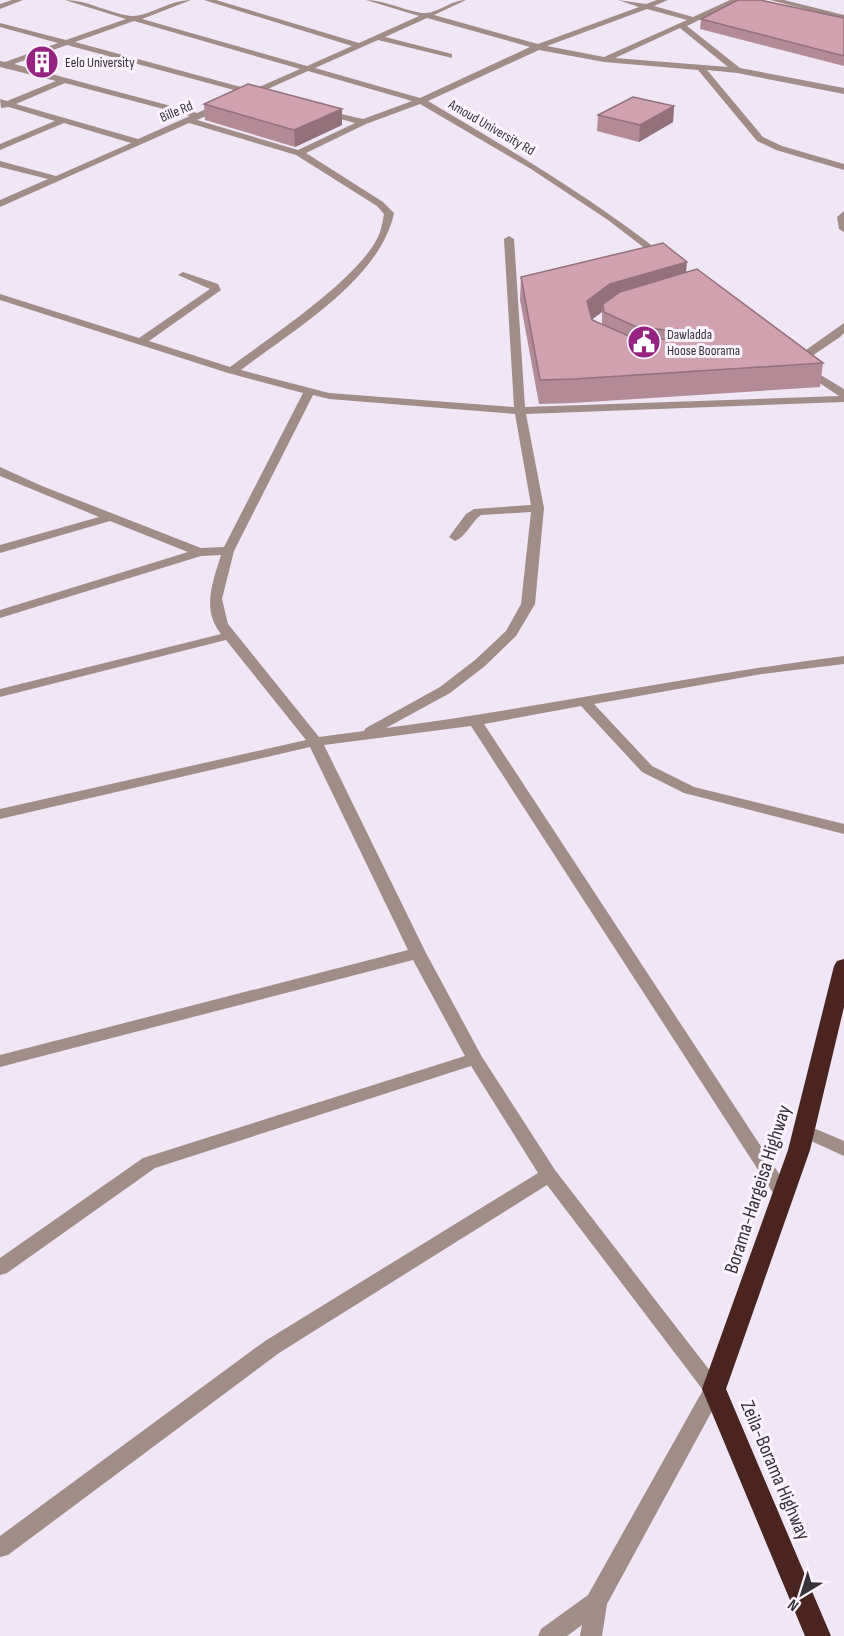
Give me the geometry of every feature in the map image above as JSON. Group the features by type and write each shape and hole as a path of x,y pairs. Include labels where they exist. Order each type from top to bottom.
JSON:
{"highway":[{"name":"Borama-Hargeisa Highway","path":"714,1389 804,1130 844,966"},
{"name":"Zeila-Borama Highway","path":"714,1389 818,1636"}],"street":[{"path":"0,7 19,0"},
{"name":"Amoud University Rd","path":"69,0 421,101 534,166 611,218 668,264 652,263"},
{"path":"1,64 187,0"},
{"path":"208,0 358,45"},
{"path":"370,0 538,47 604,60 737,70 844,91"},
{"name":"Bille Rd","path":"0,204 53,178 462,0"},
{"path":"622,0 693,19"},
{"path":"299,153 363,122 421,101 538,47 664,0"},
{"path":"604,60 736,0"},
{"path":"774,0 792,2 844,17"},
{"path":"0,25 264,95"},
{"path":"681,25 737,70"},
{"path":"376,37 449,56"},
{"path":"1,64 193,118 299,153 380,204 388,213 387,231 378,248 358,272 232,371"},
{"path":"700,67 760,139 779,148 844,167"},
{"path":"2,105 62,81"},
{"path":"2,105 138,142"},
{"path":"308,107 363,122"},
{"path":"0,147 62,121"},
{"path":"0,164 53,178"},
{"path":"844,214 842,217 844,230"},
{"path":"363,736 445,690 480,663 511,633 528,604 538,508 520,411 519,295 508,239"},
{"path":"140,342 216,290 214,286 183,274"},
{"path":"0,297 232,371 309,392 373,400 520,411 844,397"},
{"path":"844,326 836,335 791,358 844,397"},
{"path":"309,392 228,551 215,599 221,625 227,636 315,742 418,953 475,1059 549,1175 714,1389 596,1602 591,1636"},
{"path":"0,471 38,489 200,552"},
{"path":"455,537 470,517 478,512 538,508"},
{"path":"0,549 112,518"},
{"path":"0,614 200,552 228,551"},
{"path":"0,693 227,636"},
{"path":"0,814 315,742 475,721 751,672 844,660"},
{"path":"585,703 647,770 666,780 689,790 844,829"},
{"path":"475,721 783,1194"},
{"path":"0,1061 418,953"},
{"path":"0,1268 149,1163 475,1059"},
{"path":"804,1130 844,1149"},
{"path":"0,1548 272,1347 549,1175"},
{"path":"549,1636 596,1602"}],"building":[{"path":"738,0 760,0 844,18 844,56 701,19"},
{"path":"248,84 342,109 294,130 204,104"},
{"path":"633,97 674,106 640,125 598,115"},
{"name":"Dawladda Hoose Boorama","path":"663,243 687,262 610,284 587,301 592,320 631,337 688,341 687,333 634,326 604,312 603,304 620,292 697,269 823,363 540,380 521,277"}],"place":[{"name":"Eelo University","path":"42,62"},
{"name":"Dawladda Hoose Boorama","path":"644,342"}]}
